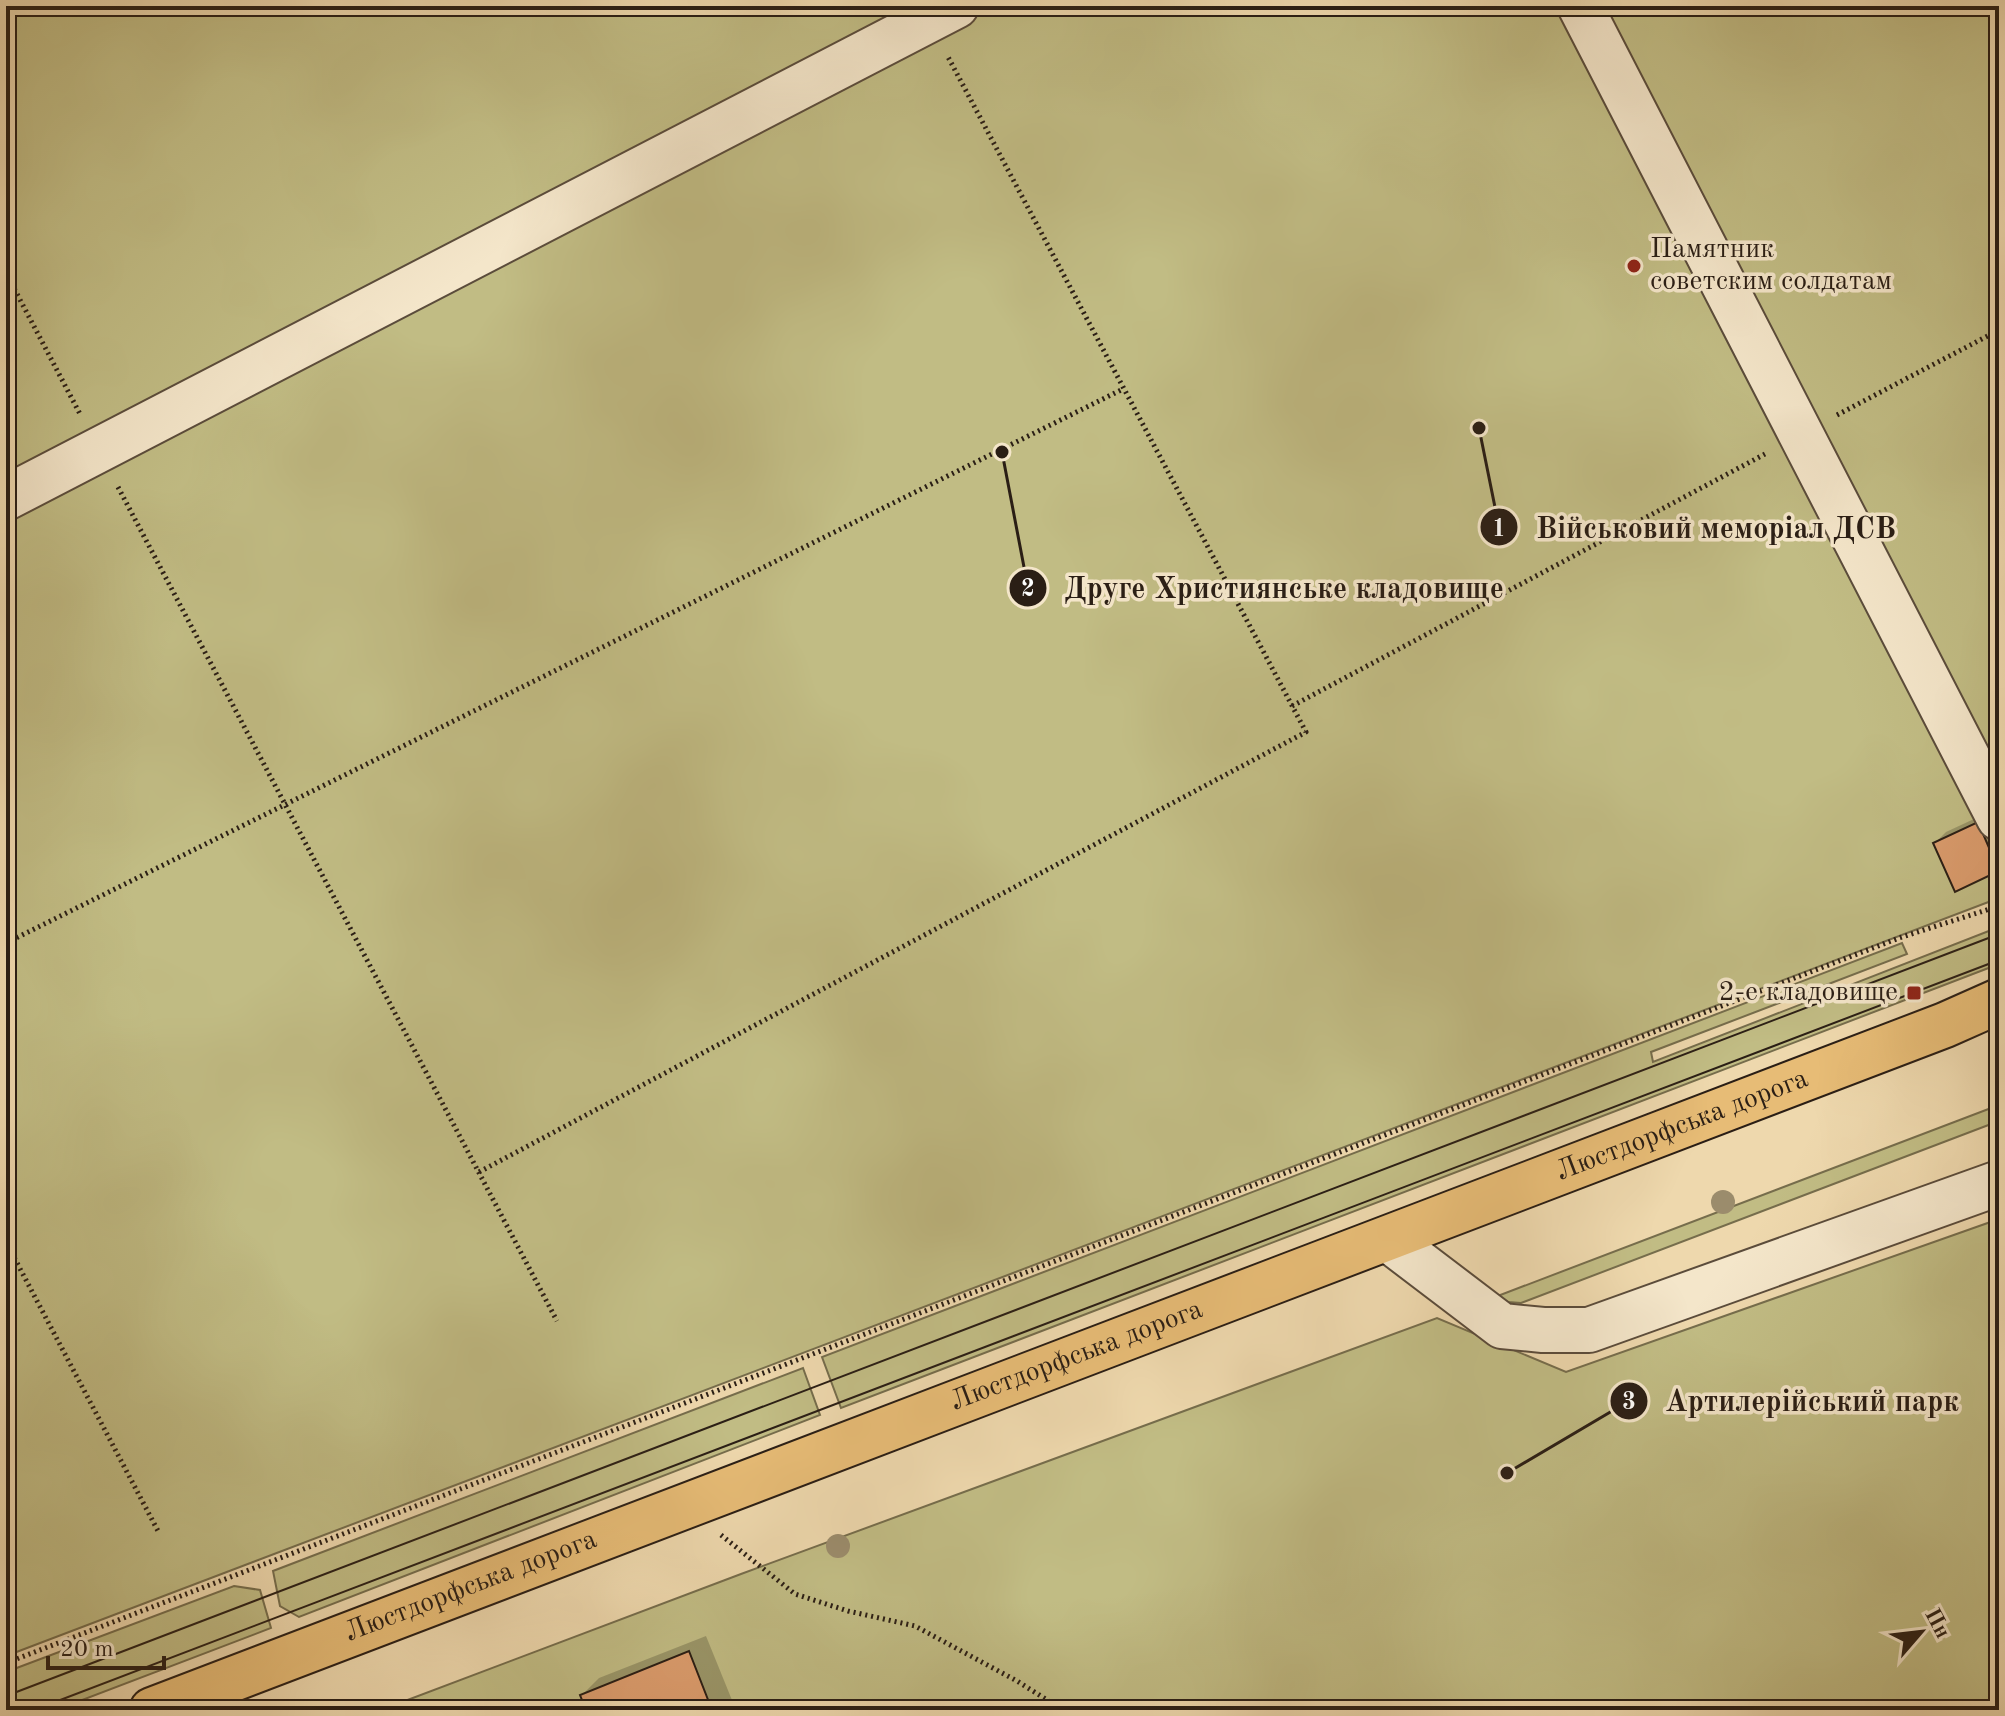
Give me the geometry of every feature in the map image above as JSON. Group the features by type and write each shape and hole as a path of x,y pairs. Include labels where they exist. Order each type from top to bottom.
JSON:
{"main road":[{"name":"Люстдорфська дорога","path":"152,1710 1389,1240 1930,1031 1999,1001"}],"lane":[{"path":"1580,6 1999,818"},
{"path":"6,498 943,13"},
{"path":"1389,1240 1502,1326 1589,1330 1999,1183"}],"path":[{"path":"479,1172 1306,732 1123,389 943,13"},
{"path":"6,273 557,1321"},
{"path":"1292,706 1999,330"},
{"path":"6,943 1123,389"},
{"path":"6,1663 1884,944 1999,906"},
{"path":"6,1242 158,1531"},
{"path":"686,1507 795,1594 848,1611 915,1626 1017,1681 1063,1710"}],"shaded area":[{"path":"6,6 1999,6 1999,898 6,1656"},
{"path":"1999,927 1999,964 841,1408 822,1357 1902,943 1907,954 1651,1052 1653,1062"},
{"path":"1999,1105 1999,1121 1521,1303 1495,1297"},
{"path":"1999,1219 1999,1710 381,1710 1437,1318 1566,1372"},
{"path":"803,1368 820,1415 299,1617 280,1606 273,1571"},
{"path":"234,1586 260,1590 271,1628 56,1710 6,1710 6,1672"}],"building":[{"path":"1978,822 1999,871 1955,892 1933,843"},
{"path":"689,1651 712,1710 586,1710 580,1695"}],"tram line":[{"path":"6,1696 1999,934"},
{"path":"34,1710 1999,960"}],"place":[{"name":"Памятник советским солдатам","path":"1634,266"},
{"name":"Військовий меморіал ДСВ","path":"1479,428"},
{"name":"Друге Християнське кладовище","path":"1002,452"},
{"name":"2-е кладовище","path":"1914,993"},
{"name":"Артилерійський парк","path":"1507,1473"}]}
